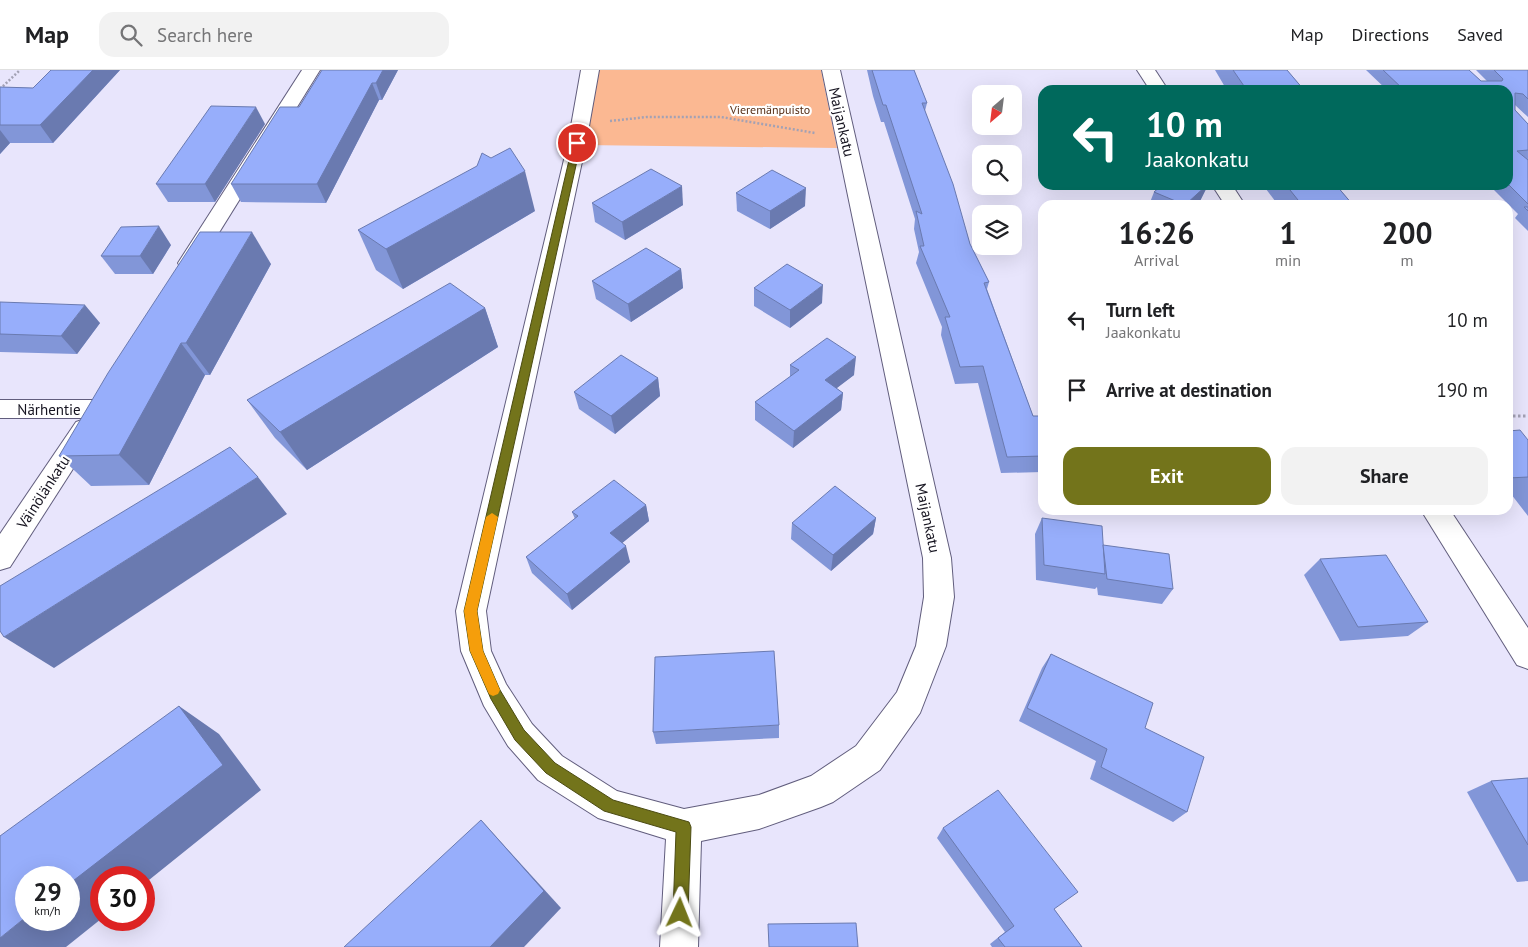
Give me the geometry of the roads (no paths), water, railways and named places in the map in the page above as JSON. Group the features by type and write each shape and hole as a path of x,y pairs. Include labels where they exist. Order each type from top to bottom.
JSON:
{"street":[{"path":"176,285 311,70"},
{"path":"590,70 580,125 471,611 476,651 495,694 520,735 550,768 610,806 684,827 679,947"},
{"name":"Maijankatu","path":"684,827 758,812 821,790 868,758 909,702 932,646 940,597 937,558 830,70"},
{"path":"1146,70 1156,85"},
{"name":"Närhentie","path":"0,409 103,400"},
{"name":"Väinölänkatu","path":"0,558 103,400"},
{"path":"1438,515 1528,655"}],"park label":[{"name":"Vieremänpuisto","path":"770,109"}]}
